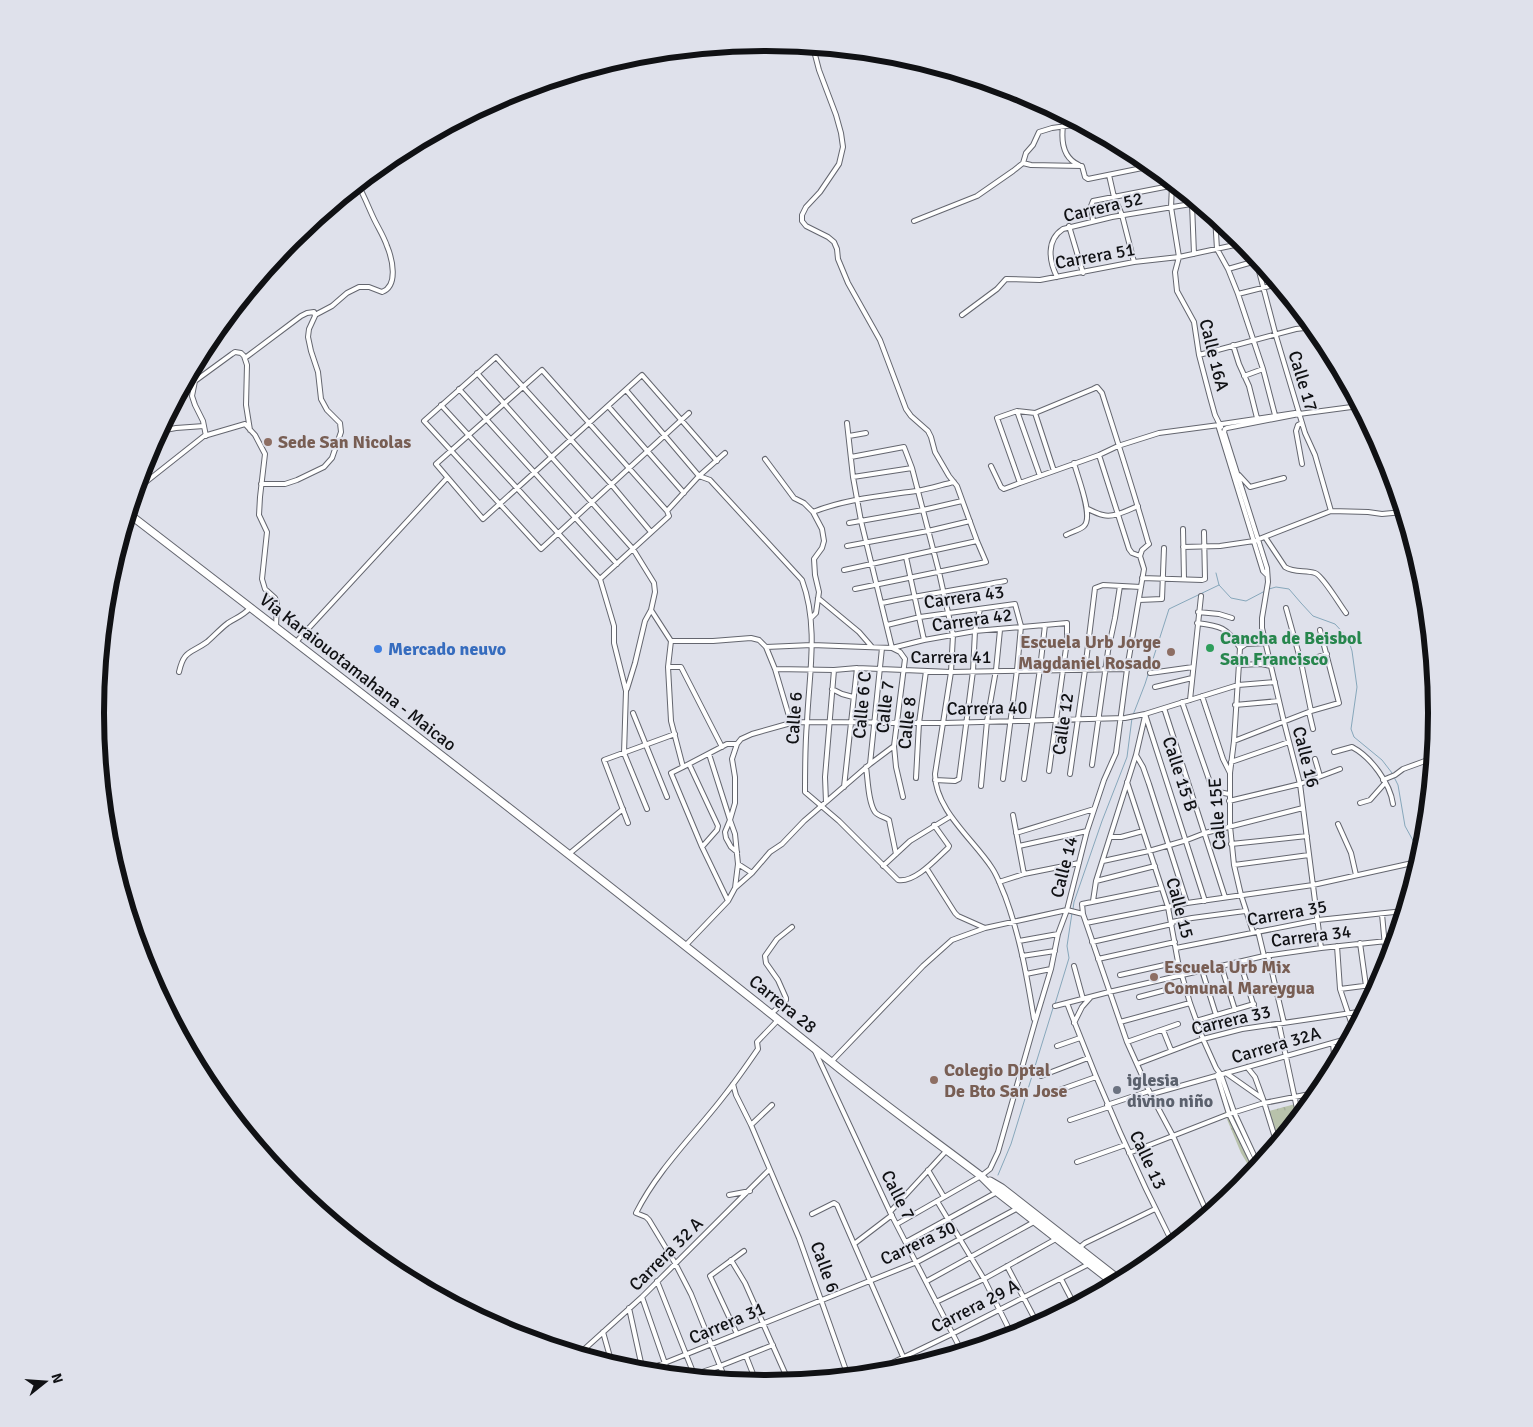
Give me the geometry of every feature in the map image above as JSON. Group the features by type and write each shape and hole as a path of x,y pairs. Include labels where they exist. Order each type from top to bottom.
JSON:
{"highway":[{"name":"Vía Karaiouotamahana - Maicao","path":"134,518 568,854"},
{"name":"Carrera 28","path":"568,854 831,1062 1093,1263 1114,1277"},
{"name":"Carrera 28","path":"1021,1207 1035,1222 1078,1248 1110,1279"}],"street":[{"path":"815,53 842,134 843,147 839,164 820,192 806,207 802,215 802,221 806,226 834,242 838,259 848,283 880,340 906,409 928,431 935,452 954,482 986,562 855,589"},
{"path":"914,221 977,196 1023,163 1026,153 1033,145 1039,132 1069,125"},
{"path":"1063,126 1063,141 1068,158 1082,166"},
{"path":"1023,163 1031,166 1082,166"},
{"path":"1082,166 1085,177 1088,179 1142,168"},
{"path":"1109,176 1114,197 1122,215 1134,262"},
{"path":"1093,221 1092,201 1169,187"},
{"path":"261,484 285,484 324,467 332,458 341,434 340,423 327,410 320,397 318,372 308,337 315,315 335,305 352,289 366,286 382,292 387,290 391,284 392,268 387,245 360,190"},
{"path":"1173,191 1171,207 1178,257"},
{"name":"Carrera 52","path":"1057,277 1053,269 1051,256 1052,243 1057,232 1069,226 1189,204"},
{"path":"1194,254 1195,209"},
{"path":"1069,226 1083,273"},
{"path":"1216,227 1217,249 1228,268 1238,294 1263,369 1275,415"},
{"name":"Carrera 51","path":"962,315 997,289 1006,279 1036,281 1134,262 1178,257 1235,245"},
{"name":"Calle 16A","path":"1178,257 1175,272 1177,291 1194,322 1199,354 1219,425"},
{"path":"1228,268 1249,260"},
{"name":"Calle 17","path":"1259,272 1306,438 1315,455 1331,511"},
{"path":"1238,294 1271,285"},
{"path":"245,358 301,316 312,311 315,315"},
{"path":"1199,354 1305,328"},
{"path":"1234,345 1252,394 1257,418"},
{"path":"206,436 192,396 195,381 235,352 241,353 247,365 246,405 250,430"},
{"path":"651,532 611,484 496,357 424,421 541,549 611,484 689,413"},
{"path":"1244,376 1263,369"},
{"path":"600,579 669,516 667,511 629,468 589,423 542,370 436,464 483,519 534,472 551,457 589,423 608,406 626,390 642,375 717,461"},
{"path":"477,373 633,549 654,584 655,592 651,610 645,621 635,663 626,690"},
{"path":"1020,483 997,418 1018,411 1035,413 1097,387 1102,393 1149,544 1142,550 1140,556 1132,553 1129,548 1099,455"},
{"path":"459,389 617,564"},
{"path":"626,390 699,476 710,480 802,580 811,618"},
{"path":"441,406 600,579 614,626 614,643 626,690 624,752 647,809"},
{"path":"608,406 684,493"},
{"path":"1219,425 1225,429 1299,414 1353,407"},
{"path":"1018,411 1040,476"},
{"path":"991,466 1001,487 1004,489 1159,432 1219,425 1294,412 1299,414"},
{"path":"1035,413 1054,471"},
{"path":"847,423 857,500 865,542 892,648 900,652 904,657 902,670"},
{"path":"1302,423 1298,425 1296,431 1302,464"},
{"path":"147,482 206,436 245,424 255,435 266,454 261,484 259,515 266,532 262,579 265,589 277,602 276,627"},
{"name":"Calle 16","path":"1219,425 1268,582 1262,628 1300,784 1322,948"},
{"path":"169,429 204,426"},
{"name":"Calle 16","path":"1225,429 1236,475"},
{"path":"849,436 866,433"},
{"path":"852,457 904,447 912,468 934,551 953,635 951,672 936,774 937,789 951,816 993,869 999,882 1014,921 1035,1022"},
{"path":"667,511 699,476 725,453"},
{"path":"765,459 794,498 804,503 813,512 822,530 824,541 822,548 814,559 814,575 819,592 816,613 811,618"},
{"path":"1066,535 1084,526 1088,509 1074,463"},
{"path":"854,477 912,468"},
{"path":"1236,475 1240,476 1247,486 1252,488 1284,478"},
{"path":"296,643 447,478"},
{"path":"813,512 830,505 918,491 954,482"},
{"path":"849,523 962,501"},
{"path":"1088,509 1102,515 1118,514 1138,506"},
{"path":"1183,547 1220,546 1256,541 1331,511 1382,514 1397,513"},
{"path":"847,546 970,521"},
{"path":"1183,529 1184,579"},
{"path":"1142,578 1205,579 1204,532"},
{"path":"1265,538 1285,567 1290,570 1311,572 1321,576 1346,613"},
{"path":"844,570 977,542"},
{"path":"1140,600 1162,599 1164,548"},
{"name":"Calle 14","path":"981,1176 990,1169 998,1152 1051,969 1058,934 1068,910 1087,831 1104,780 1116,753 1123,718 1128,669 1144,568 1140,556"},
{"path":"906,557 924,640"},
{"path":"882,603 1005,581"},
{"name":"Calle 12","path":"1070,774 1095,588 1103,585 1120,586"},
{"path":"1092,765 1108,651 1120,586 1141,587"},
{"path":"1190,700 1201,596"},
{"path":"818,598 859,632 872,647"},
{"name":"Carrera 43","path":"887,625 920,617 1015,604 1021,626"},
{"path":"179,672 182,660 187,654 206,642 219,629 244,614 250,608"},
{"path":"1286,608 1301,662 1313,729"},
{"path":"936,780 955,781 959,779 973,672 975,631 980,609"},
{"path":"651,610 671,641 668,667 671,721 683,767 671,773 702,847 728,901"},
{"path":"1198,612 1220,614 1232,618"},
{"name":"Calle 6","path":"811,618 812,669 807,722 804,792 821,807"},
{"name":"Carrera 42","path":"882,648 892,648 975,631 1067,623 1062,669"},
{"path":"1197,623 1218,626 1234,638 1240,648 1230,773"},
{"path":"1024,779 1045,625"},
{"path":"1003,779 1021,626"},
{"path":"980,786 1000,630"},
{"path":"1234,741 1339,702 1320,630"},
{"path":"671,641 752,638 759,640 766,647 775,669 792,723"},
{"path":"1240,648 1246,644 1267,644"},
{"path":"766,647 812,645 882,648"},
{"name":"Calle 6 C","path":"882,648 868,766 870,795 875,811 889,820 896,854"},
{"path":"1301,662 1327,654"},
{"path":"1239,665 1261,664 1271,666"},
{"path":"668,667 681,667 722,747"},
{"path":"1150,673 1193,667"},
{"path":"844,787 857,668"},
{"name":"Carrera 41","path":"775,669 834,670 857,668 973,672 1040,669 1128,669"},
{"path":"1049,771 1062,669"},
{"path":"826,802 825,777 834,670"},
{"name":"Calle 7","path":"902,670 894,746 896,767 903,797"},
{"name":"Calle 8","path":"916,778 919,723 926,671"},
{"path":"1155,687 1192,678"},
{"name":"Carrera 40","path":"683,767 726,744 737,744 752,734 792,723 944,723 1123,718 1145,714 1238,685 1275,682"},
{"path":"832,688 842,694 853,696"},
{"name":"Calle 15E","path":"1202,696 1223,759 1230,773 1231,844 1241,895 1266,956 1284,1023"},
{"path":"1235,705 1279,701"},
{"path":"1182,702 1213,791 1229,794"},
{"path":"1164,708 1226,897"},
{"path":"633,713 667,797"},
{"path":"1145,714 1136,755 1096,881 1093,901 1161,888"},
{"name":"Calle 15 B","path":"1145,714 1205,901"},
{"path":"628,823 604,760 675,734"},
{"path":"1232,762 1289,742"},
{"path":"737,744 732,758 735,777 735,803 725,832 726,838 737,852"},
{"path":"685,946 728,901 735,888 752,873 770,852 782,844 804,821 894,746"},
{"path":"1334,752 1352,747 1367,757 1384,782 1393,804"},
{"path":"709,754 735,834 738,864 735,888"},
{"path":"1136,755 1149,784 1187,903"},
{"path":"1315,759 1320,776"},
{"path":"1360,803 1370,800 1384,782 1403,769 1427,762"},
{"path":"689,764 718,826 718,830 702,847"},
{"path":"1229,801 1300,784 1340,769"},
{"name":"Calle 15","path":"1127,782 1168,907 1178,962 1190,1003 1253,1162"},
{"path":"821,807 839,821 898,880 902,881 908,880 927,869 949,846 934,825"},
{"path":"1103,860 1149,851 1187,840 1205,832 1303,808"},
{"path":"568,854 623,809"},
{"path":"1016,832 1094,809"},
{"path":"1013,815 1024,874"},
{"path":"883,866 910,841 951,816"},
{"path":"1338,824 1350,853 1356,875"},
{"path":"1019,846 1087,831"},
{"path":"1110,837 1121,837 1143,831"},
{"path":"1231,844 1307,836"},
{"path":"1234,865 1309,855"},
{"path":"999,882 1024,874 1079,863"},
{"path":"1086,923 1187,903 1313,885 1411,863"},
{"path":"738,864 752,873"},
{"path":"1096,881 1154,866"},
{"path":"927,869 955,913 985,928"},
{"name":"Calle 14","path":"1093,901 1082,904 1083,914 1127,1042 1173,1136 1205,1209"},
{"path":"831,1062 911,978 952,940 985,928 1068,910 1083,914"},
{"path":"1092,942 1192,918 1246,911"},
{"name":"Carrera 35","path":"1176,948 1318,920 1398,912"},
{"path":"1382,914 1385,949"},
{"path":"771,1014 786,998 778,980 766,963 765,956 777,939 792,927"},
{"path":"1019,941 1058,934"},
{"name":"Carrera 34","path":"1055,1006 1221,965 1266,956 1388,941"},
{"path":"1098,959 1175,942"},
{"path":"1360,944 1366,986"},
{"path":"1337,946 1340,989 1352,1022"},
{"path":"1022,956 1055,951"},
{"path":"1120,975 1178,962"},
{"path":"1240,962 1256,1013"},
{"path":"1221,965 1235,1010"},
{"path":"1074,966 1083,999"},
{"path":"1026,974 1051,969"},
{"path":"1202,970 1216,1015"},
{"path":"1139,997 1185,985"},
{"path":"1340,989 1369,985"},
{"path":"1074,1023 1082,1007 1091,997"},
{"name":"Calle 13","path":"1067,1003 1125,1145 1170,1239"},
{"path":"1120,1022 1190,1003"},
{"path":"1196,1021 1254,1004"},
{"name":"Carrera 33","path":"1137,1064 1203,1038 1242,1029 1357,1012"},
{"path":"723,1374 691,1294 675,1264 648,1219 636,1213 655,1181 725,1096 758,1049 758,1042 778,1019"},
{"path":"1127,1042 1178,1024"},
{"path":"1279,1024 1297,1109"},
{"path":"1163,1030 1171,1050"},
{"path":"1057,1046 1080,1038"},
{"name":"Carrera 32A","path":"1070,1120 1151,1093 1342,1040"},
{"path":"1333,1043 1334,1054"},
{"name":"Calle 7","path":"813,1048 891,1214 959,1347"},
{"path":"1041,1076 1088,1058"},
{"path":"1247,1067 1255,1077 1275,1137"},
{"path":"1226,1073 1263,1101"},
{"path":"1050,1093 1096,1077"},
{"name":"Calle 6","path":"733,1084 736,1095 751,1124 769,1170 800,1238 846,1371"},
{"path":"725,1096 736,1095"},
{"path":"1129,1153 1263,1101 1307,1095"},
{"path":"751,1124 772,1105"},
{"name":"Calle 15","path":"1232,1113 1256,1159"},
{"path":"1077,1162 1125,1145"},
{"path":"854,1244 891,1214 947,1150"},
{"name":"Carrera 32 A","path":"584,1350 642,1297 769,1170"},
{"path":"928,1170 944,1196"},
{"path":"896,1224 981,1176"},
{"path":"906,1242 1000,1190"},
{"path":"729,1195 750,1191"},
{"path":"937,1201 984,1279 1009,1329"},
{"path":"812,1214 836,1204 905,1361"},
{"name":"Carrera 30","path":"822,1300 917,1262 1021,1207"},
{"path":"1078,1248 1155,1209"},
{"path":"927,1281 1035,1222"},
{"path":"936,1302 984,1279 1059,1237"},
{"path":"737,1334 710,1275 744,1251"},
{"path":"731,1260 745,1283 786,1375"},
{"name":"Carrera 29 A","path":"889,1364 1000,1311 1093,1263"},
{"path":"1006,1266 1035,1318"},
{"path":"1061,1279 1072,1300"},
{"path":"657,1281 692,1371"},
{"path":"642,1297 667,1368"},
{"name":"Carrera 31","path":"657,1366 822,1300"},
{"path":"629,1308 641,1364"},
{"path":"603,1332 610,1357"},
{"path":"704,1372 773,1345"},
{"path":"746,1356 754,1375"}],"green space":[{"path":"1302,1102 1276,1136 1269,1111"},
{"path":"1224,1112 1231,1112 1256,1159 1249,1166 1241,1153"}],"waterway":[{"path":"1216,573 1219,585 1231,598 1246,601 1265,591"},
{"path":"1133,715 1169,609 1219,585"},
{"path":"1269,589 1276,587 1289,589 1313,616 1335,624 1348,638 1352,651 1357,687 1351,729 1354,737 1382,760 1392,773 1398,785 1405,826 1416,845"},
{"path":"1073,909 1102,821 1127,757 1132,718"},
{"path":"1055,1004 1069,958 1067,946 1072,913"},
{"path":"998,1175 1011,1144 1053,1008"}],"place":[{"name":"Sede San Nicolas","path":"268,442"},
{"name":"Cancha de Beisbol San Francisco","path":"1210,648"},
{"name":"Mercado neuvo","path":"378,649"},
{"name":"Escuela Urb Jorge Magdaniel Rosado","path":"1171,652"},
{"name":"Escuela Urb Mix Comunal Mareygua","path":"1154,977"},
{"name":"Colegio Dptal De Bto San Jose","path":"934,1080"},
{"name":"iglesia divino niño","path":"1117,1090"}]}
